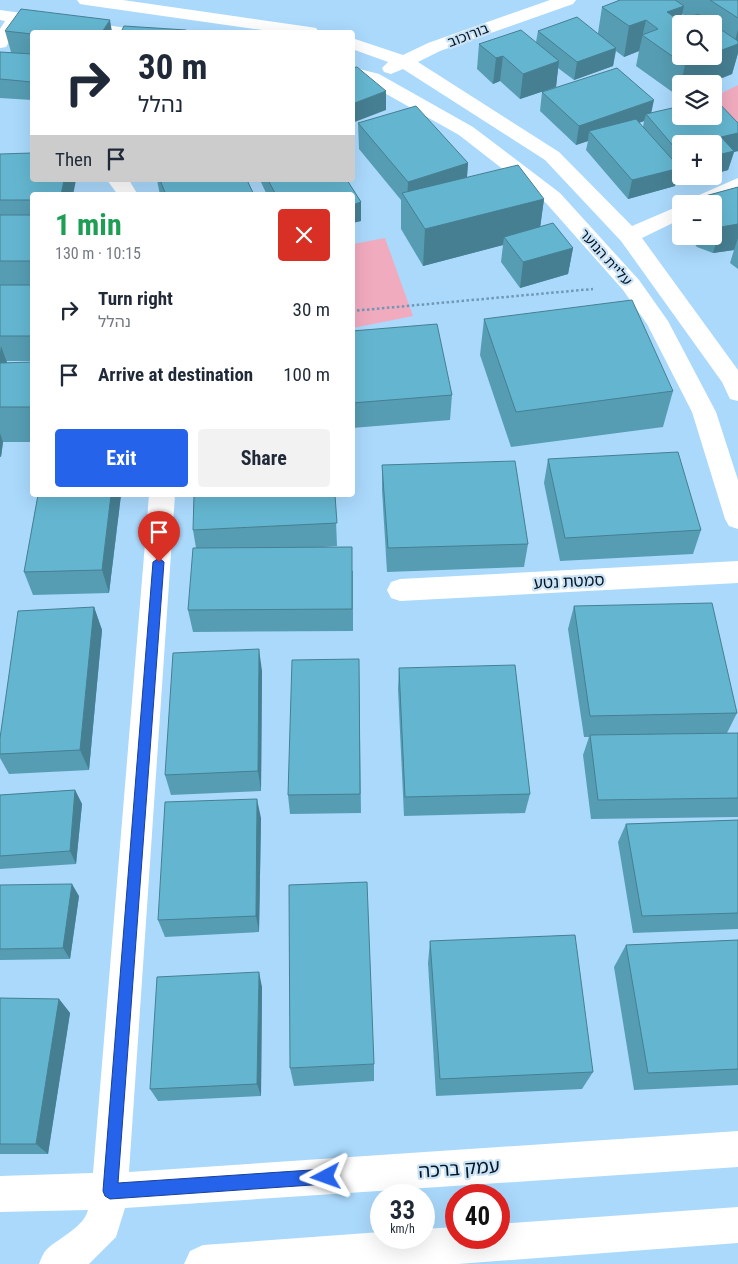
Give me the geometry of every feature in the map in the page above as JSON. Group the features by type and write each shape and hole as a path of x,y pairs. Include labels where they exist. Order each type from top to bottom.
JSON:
{"street":[{"path":"86,0 297,30"},
{"name":"בורוכוב","path":"362,75 403,61 514,17 567,0"},
{"path":"0,43 8,17 105,30"},
{"name":"עליית הנוער","path":"355,44 403,61 552,156 629,236 733,380 738,393"},
{"name":"עליית הנוער","path":"362,75 466,131 553,198 631,285 657,321 704,412 738,519"},
{"path":"119,182 127,192"},
{"path":"715,195 738,184"},
{"path":"629,236 672,215"},
{"path":"58,1264 82,1246 103,1224 110,1191 162,497"},
{"name":"סמטת נטע","path":"400,590 738,572"},
{"name":"עמק ברכה","path":"0,1194 110,1191 738,1149"},
{"path":"203,1264 738,1225"}],"path":[{"path":"355,311 631,285"}],"shaded area":[{"path":"738,85 738,127 722,115 722,93"},
{"path":"385,238 413,316 355,328 355,244"}],"building":[{"path":"620,0 675,0 684,6 667,12 672,15 672,56 642,35 658,29 646,20 629,26 602,7"},
{"path":"710,0 738,0 738,18"},
{"path":"21,9 110,20 103,30 30,30 30,34 5,31"},
{"path":"577,17 616,48 577,62 538,31"},
{"path":"124,26 186,30 122,30"},
{"path":"521,30 559,61 523,74 503,56 496,58 479,44"},
{"path":"722,30 738,41 738,44 722,50"},
{"path":"0,52 30,54 30,82 0,79"},
{"path":"355,67 357,67 386,91 355,103"},
{"path":"617,68 654,100 579,126 542,92"},
{"path":"416,106 468,163 408,182 358,123"},
{"path":"722,106 738,123 738,133 722,137 722,135 672,135 672,144 646,114 672,108 672,125 722,125"},
{"path":"636,119 672,159 672,170 632,180 589,131"},
{"path":"722,138 734,151 722,154"},
{"path":"30,153 30,182 64,182 62,192 30,192 30,200 0,200 0,154"},
{"path":"518,165 544,199 425,229 402,193"},
{"path":"161,182 248,182 253,192 165,192"},
{"path":"269,182 348,182 355,192 274,192"},
{"path":"738,187 738,224 722,227 722,195 709,195"},
{"path":"355,193 361,202 355,204"},
{"path":"0,215 30,215 30,261 0,261"},
{"path":"553,223 573,248 523,262 504,237"},
{"path":"0,285 30,285 30,336 0,336"},
{"path":"632,300 673,391 516,412 484,319"},
{"path":"437,324 452,395 355,403 355,331"},
{"path":"30,362 30,407 0,407 0,363"},
{"path":"678,452 701,530 565,538 548,459"},
{"path":"515,461 528,544 388,548 382,465"},
{"path":"38,497 111,497 102,570 24,572"},
{"path":"194,497 335,497 337,523 193,530"},
{"path":"352,547 352,609 188,610 193,548"},
{"path":"712,603 737,713 590,716 574,606"},
{"path":"94,607 80,750 0,754 0,738 18,611"},
{"path":"259,649 258,771 165,775 173,653"},
{"path":"359,659 360,794 288,795 292,660"},
{"path":"515,665 530,794 405,797 399,668"},
{"path":"738,733 738,798 598,800 590,735"},
{"path":"75,790 70,851 0,856 0,795"},
{"path":"257,799 256,916 158,920 165,802"},
{"path":"738,820 738,913 642,916 626,824"},
{"path":"367,882 374,1064 290,1068 289,885"},
{"path":"72,884 63,948 0,949 0,885"},
{"path":"575,935 593,1072 440,1079 430,941"},
{"path":"738,940 738,1069 648,1073 626,945"},
{"path":"259,972 257,1084 150,1089 157,977"},
{"path":"0,998 59,999 36,1144 0,1144"}],"route":[{"path":"159,562 110,1191 326,1177"}]}
